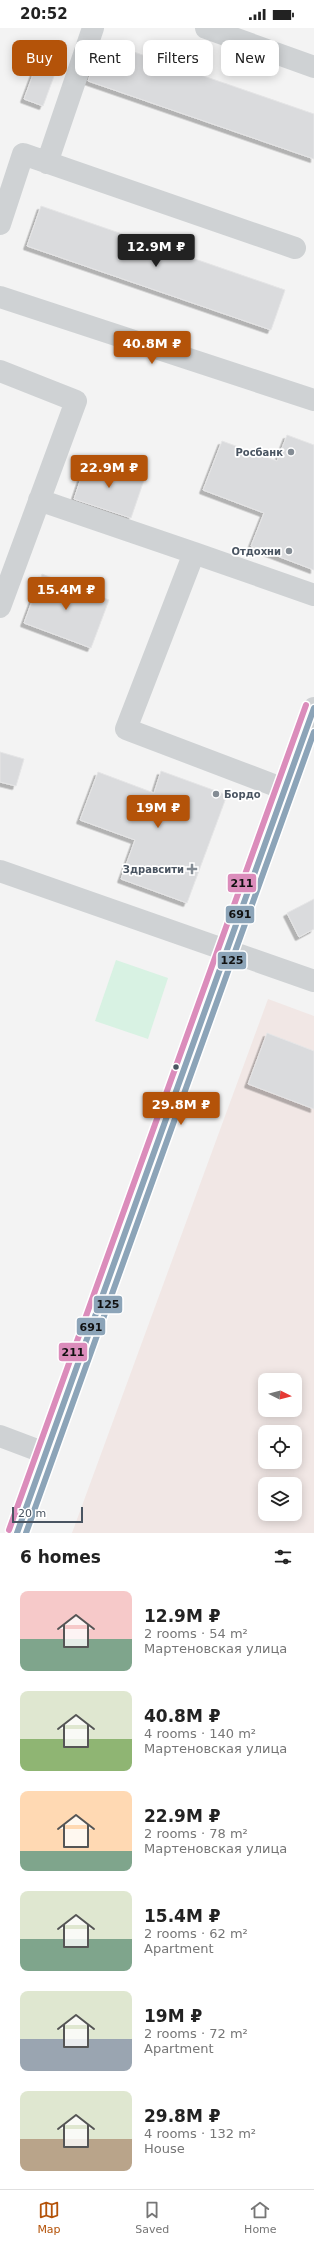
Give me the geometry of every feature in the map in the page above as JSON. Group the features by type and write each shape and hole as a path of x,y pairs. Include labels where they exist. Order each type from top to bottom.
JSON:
{"street":[{"path":"47,162 93,28"},
{"path":"206,28 314,67"},
{"path":"0,224 23,154 295,248"},
{"path":"0,297 314,400"},
{"path":"0,371 76,401 0,608"},
{"path":"40,500 314,595"},
{"path":"194,553 126,729 284,790"},
{"path":"17,1533 226,949 313,711"},
{"path":"0,871 314,981"},
{"path":"0,1436 45,1453"}],"shaded area":[{"path":"268,999 314,1016 314,1533 72,1533"}],"green space":[{"path":"116,960 168,978 148,1039 95,1021"}],"building":[{"path":"135,52 143,55 143,76 204,76 314,114 314,159 88,81 90,76 135,76"},
{"path":"32,76 54,76 43,106 24,99"},
{"path":"41,206 285,290 271,330 27,246"},
{"path":"287,435 314,445 314,570 251,546 264,513 203,490 222,441 277,461"},
{"path":"87,460 144,480 131,518 74,499"},
{"path":"42,574 109,600 91,648 24,623"},
{"path":"0,752 24,759 16,786 0,782"},
{"path":"161,771 227,795 187,903 121,879 135,840 80,820 98,772 154,793"},
{"path":"314,899 314,929 299,937 287,913"},
{"path":"267,1033 314,1051 314,1109 248,1084"}],"transit line":[{"name":"211","path":"9,1530 306,705"},
{"name":"691","path":"17,1533 314,708"},
{"name":"125","path":"26,1533 314,732"}],"place":[{"name":"Росбанк","path":"291,452"},
{"name":"Отдохни","path":"289,551"},
{"name":"Бордо","path":"216,794"},
{"name":"Здравсити","path":"192,869"}]}
